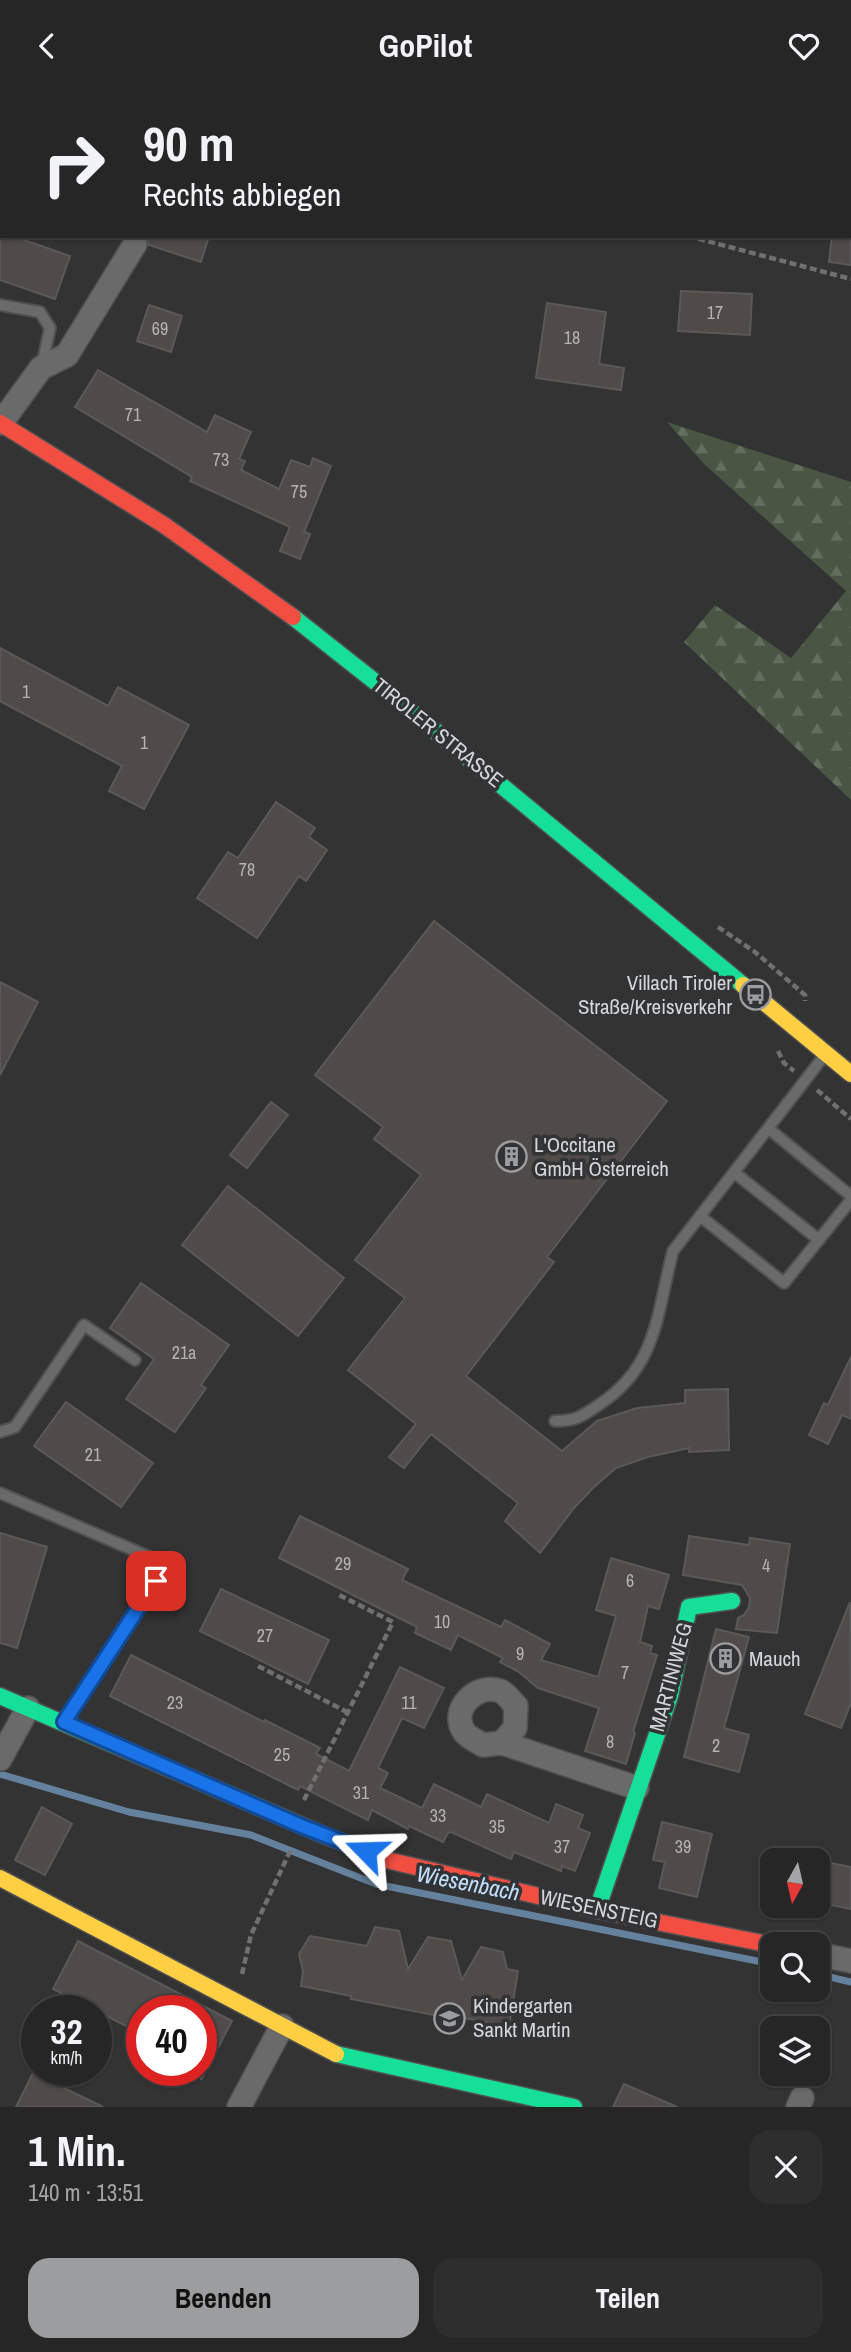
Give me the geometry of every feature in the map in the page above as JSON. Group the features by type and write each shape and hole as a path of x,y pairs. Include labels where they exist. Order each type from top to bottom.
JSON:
{"street":[{"name":"TIROLER STRASSE","path":"135,244 67,355 41,368 1,423 164,524 267,597 393,696 851,1074"},
{"name":"MARTINIWEG","path":"597,1910 636,1788 670,1696 689,1607 732,1601"},
{"name":"WIESENSTEIG","path":"0,1696 387,1860 597,1910 760,1943"},
{"path":"0,1759 29,1708"},
{"path":"502,1742 636,1788"},
{"path":"0,1878 340,2056 574,2107"},
{"path":"830,1957 851,1961"},
{"path":"239,2107 282,2026"}],"lane":[{"path":"0,305 40,311 50,328 41,368"},
{"path":"555,1421 574,1421 615,1394 644,1358 661,1313 673,1251 826,1054"},
{"path":"701,1216 784,1283 819,1240 851,1198 769,1129"},
{"path":"735,1173 819,1240"},
{"path":"0,1432 15,1427 84,1325 135,1360"},
{"path":"0,1493 152,1558 156,1581 64,1722"}],"path":[{"path":"696,238 851,279"},
{"path":"831,1101 851,1119"},
{"path":"292,1822 393,1622 337,1594"},
{"path":"258,1666 347,1712"},
{"path":"236,2002 251,1935 288,1854"}],"green space":[{"path":"667,422 851,482 851,800 684,642 715,605 791,658 846,591 704,464"}],"building":[{"path":"0,238 19,238 70,256 55,299 0,280"},
{"path":"147,238 208,238 201,262 149,245"},
{"path":"832,238 851,238 851,265 829,262"},
{"path":"681,291 752,294 750,335 678,331"},
{"path":"547,303 606,312 599,364 624,368 621,390 536,378"},
{"path":"149,305 182,316 171,352 137,341"},
{"path":"98,370 207,432 215,415 251,432 239,459 245,461 241,470 279,489 291,460 310,467 313,458 331,466 304,532 310,534 300,559 280,551 290,527 190,481 192,477 75,407"},
{"path":"0,648 108,706 118,687 189,725 144,809 109,791 122,766 0,701"},
{"path":"276,802 315,828 309,837 327,850 306,881 299,876 257,938 197,898 228,852 238,858"},
{"name":"L'Occitane GmbH Österreich","path":"434,921 667,1101 547,1257 554,1262 466,1376 562,1451 597,1421 637,1408 685,1403 685,1390 728,1389 729,1450 689,1452 689,1448 648,1457 616,1468 574,1508 540,1553 505,1521 518,1503 431,1434 404,1468 389,1457 416,1424 348,1370 405,1298 355,1260 421,1175 374,1139 383,1127 315,1075"},
{"path":"0,982 38,1002 0,1075"},
{"path":"271,1102 288,1115 247,1168 230,1155"},
{"path":"228,1186 344,1278 298,1336 182,1245"},
{"path":"141,1283 229,1345 201,1385 206,1388 175,1432 126,1399 154,1359 110,1328"},
{"path":"851,1357 851,1419 842,1415 828,1444 809,1435 824,1403 828,1405"},
{"path":"66,1402 153,1463 121,1507 34,1446"},
{"path":"300,1516 408,1569 402,1580 501,1627 505,1620 550,1644 541,1660 598,1677 616,1616 596,1610 611,1558 669,1575 659,1609 648,1606 640,1642 652,1646 650,1653 657,1655 626,1764 585,1751 599,1708 538,1688 519,1672 500,1662 503,1658 458,1635 451,1650 415,1633 417,1627 279,1558"},
{"path":"0,1533 47,1547 17,1648 0,1643"},
{"path":"689,1536 749,1545 750,1538 790,1544 777,1633 736,1629 738,1618 744,1615 749,1607 750,1598 742,1585 683,1575"},
{"path":"221,1589 329,1640 308,1684 200,1631"},
{"path":"850,1602 851,1703 841,1728 805,1714"},
{"path":"716,1629 749,1637 724,1728 749,1735 739,1772 684,1757"},
{"path":"131,1655 320,1748 316,1754 349,1771 400,1667 444,1688 424,1728 402,1718 378,1768 388,1773 380,1788 422,1808 434,1784 481,1807 487,1794 549,1823 556,1804 583,1815 578,1828 590,1833 575,1871 562,1866 561,1871 514,1852 511,1859 451,1832 443,1842 409,1826 408,1829 372,1810 368,1820 300,1786 298,1790 110,1696"},
{"path":"42,1807 72,1824 45,1875 15,1860"},
{"path":"662,1822 712,1834 697,1897 659,1888 665,1862 653,1860"},
{"path":"830,1863 851,1867 851,1909 830,1905"},
{"path":"375,1927 399,1931 408,1969 428,1937 451,1941 462,1980 481,1947 503,1952 507,1969 518,1971 509,2027 351,1999 351,1996 301,1986 303,1971 299,1954 310,1936 367,1946"},
{"path":"78,1941 182,1995 126,1995 126,2026 112,2019 112,1995 65,1995 53,1989"},
{"path":"217,2013 232,2021 217,2050"},
{"path":"624,2084 677,2107 613,2107"},
{"path":"26,2086 60,2086 103,2107 16,2107"}],"waterway":[{"name":"Wiesenbach","path":"0,1774 129,1812 251,1835 376,1884 760,1962"},
{"name":"Wiesenbach","path":"830,1977 851,1982"}],"traffic: fast":[{"path":"293,617 393,696 743,985"},
{"path":"597,1910 670,1696 689,1607 732,1601"},
{"path":"0,1696 326,1836"},
{"path":"336,2054 574,2107"}],"traffic: slow":[{"path":"743,985 851,1074"},
{"path":"0,1878 336,2054"}],"traffic: jam":[{"path":"0,423 164,525 293,617"},
{"path":"326,1836 387,1860 597,1910 760,1943"}],"place":[{"name":"Villach Tiroler Straße/Kreisverkehr","path":"755,995"},
{"name":"L'Occitane GmbH Österreich","path":"511,1157"},
{"name":"Mauch","path":"726,1659"},
{"name":"Kindergarten Sankt Martin","path":"450,2018"}],"route":[{"path":"156,1581 64,1722 299,1825 366,1851"}]}
